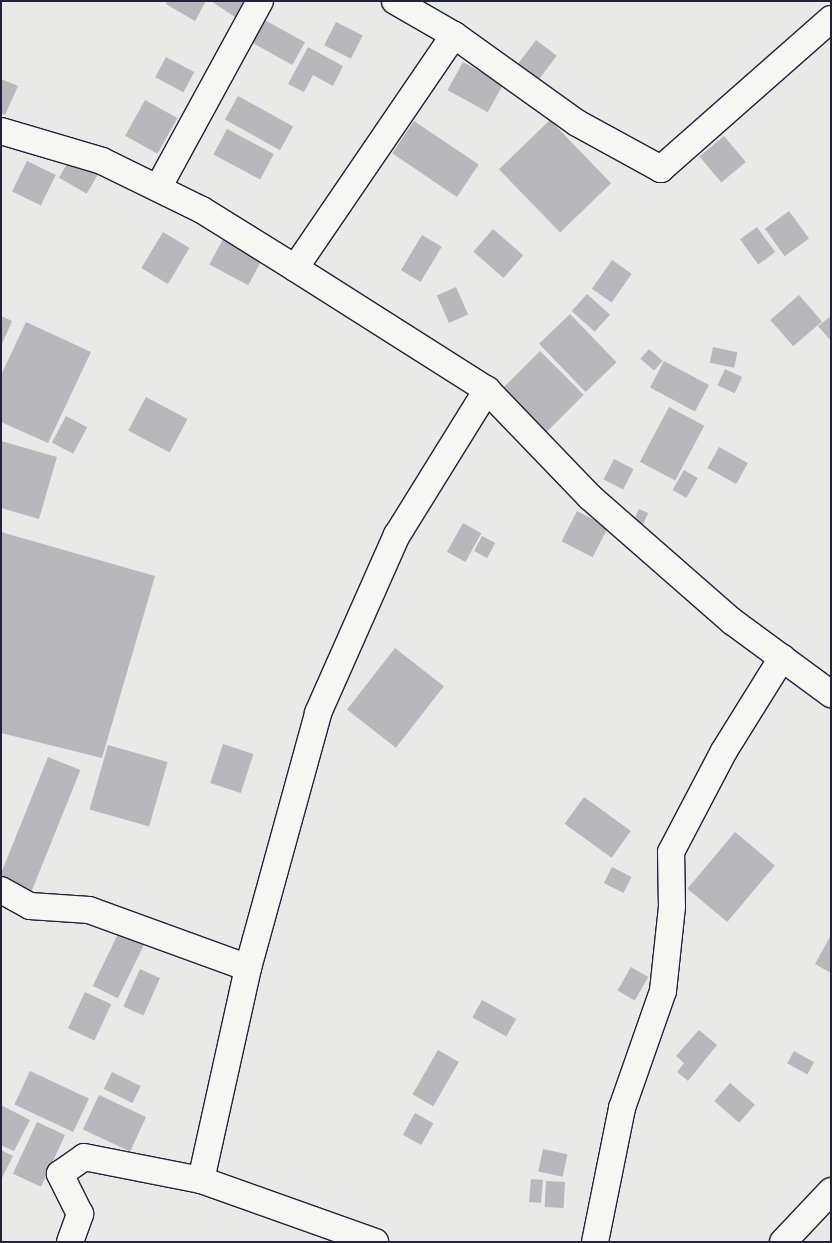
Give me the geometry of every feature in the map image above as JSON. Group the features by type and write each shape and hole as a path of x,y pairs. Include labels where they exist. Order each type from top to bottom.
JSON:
{"street":[{"path":"158,188 260,1"},
{"path":"395,1 454,35 577,123 661,169 831,19"},
{"path":"295,268 454,35"},
{"path":"1,132 102,160 158,188 295,268 487,390 590,497 733,622 831,694"},
{"path":"201,1180 248,968 318,713 397,535 487,390"},
{"path":"595,1242 622,1108 663,991 672,907 671,852 724,751 782,658"},
{"path":"1,890 30,906 89,910 248,968"},
{"path":"70,1242 80,1214 60,1174 84,1157 201,1180 375,1242"},
{"path":"783,1242 831,1191"}],"building":[{"path":"167,1 206,1 195,21 166,4"},
{"path":"211,1 244,1 235,17"},
{"path":"263,19 305,42 292,65 250,42"},
{"path":"336,22 363,36 351,59 324,45"},
{"path":"536,40 557,56 538,81 517,66"},
{"path":"308,47 343,66 333,86 313,75 304,92 288,84"},
{"path":"166,57 194,72 183,92 155,77"},
{"path":"463,62 503,84 488,112 447,90"},
{"path":"1,79 18,86 5,115 1,113"},
{"path":"238,96 293,127 280,150 225,120"},
{"path":"145,100 177,118 157,154 125,136"},
{"path":"550,120 611,183 560,233 499,169"},
{"path":"414,121 479,165 457,197 392,153"},
{"path":"227,129 274,154 260,179 213,155"},
{"path":"724,136 746,162 721,183 699,157"},
{"path":"71,157 99,173 87,194 59,178"},
{"path":"27,161 56,175 41,206 12,192"},
{"path":"789,211 809,239 785,256 765,229"},
{"path":"757,227 775,252 758,264 740,239"},
{"path":"493,229 523,255 504,278 473,252"},
{"path":"163,232 190,248 168,284 141,268"},
{"path":"422,235 442,247 421,282 401,270"},
{"path":"223,239 262,260 248,285 209,265"},
{"path":"612,260 632,274 612,302 592,289"},
{"path":"456,287 468,314 449,323 437,296"},
{"path":"587,294 610,315 595,332 572,311"},
{"path":"799,295 822,321 793,346 770,320"},
{"path":"570,314 617,362 586,392 539,344"},
{"path":"1,316 12,321 1,346"},
{"path":"831,316 831,341 818,326"},
{"path":"26,322 91,352 48,443 1,422 1,375"},
{"path":"713,347 737,352 734,368 710,363"},
{"path":"649,349 663,361 654,371 640,359"},
{"path":"540,351 584,395 542,437 498,393"},
{"path":"664,361 709,385 695,411 650,387"},
{"path":"725,369 742,377 735,393 717,385"},
{"path":"146,397 187,419 170,453 128,431"},
{"path":"669,407 704,426 675,481 640,462"},
{"path":"66,416 87,427 73,454 52,442"},
{"path":"1,441 57,457 39,519 1,508"},
{"path":"719,447 748,463 736,484 707,468"},
{"path":"614,459 634,469 623,489 604,479"},
{"path":"684,470 698,478 686,498 672,490"},
{"path":"639,509 648,513 643,524 634,520"},
{"path":"577,511 608,527 593,557 562,541"},
{"path":"463,523 481,533 465,562 447,552"},
{"path":"1,532 155,576 102,758 1,733"},
{"path":"482,536 495,543 487,558 474,551"},
{"path":"395,648 444,686 396,748 347,709"},
{"path":"223,744 253,754 241,793 210,783"},
{"path":"108,745 168,762 149,826 90,809"},
{"path":"48,757 80,770 32,891 1,878 1,873"},
{"path":"584,797 631,831 612,858 565,824"},
{"path":"735,832 775,865 727,922 687,889"},
{"path":"612,867 632,877 623,893 604,883"},
{"path":"119,932 144,944 118,998 93,986"},
{"path":"831,935 831,973 815,964"},
{"path":"631,967 648,977 635,1000 618,990"},
{"path":"140,969 160,978 143,1015 123,1006"},
{"path":"85,992 111,1004 94,1041 68,1028"},
{"path":"482,1000 516,1019 506,1036 472,1017"},
{"path":"699,1030 717,1045 688,1081 677,1072 684,1063 676,1056"},
{"path":"438,1050 459,1062 433,1106 412,1094"},
{"path":"794,1051 814,1062 807,1074 787,1063"},
{"path":"30,1071 89,1098 73,1132 14,1105"},
{"path":"112,1072 141,1086 132,1103 104,1089"},
{"path":"730,1083 755,1105 739,1123 714,1101"},
{"path":"99,1095 146,1117 130,1151 83,1129"},
{"path":"1,1105 30,1120 14,1151 1,1145"},
{"path":"415,1113 433,1123 421,1145 403,1135"},
{"path":"37,1122 65,1135 41,1187 13,1174"},
{"path":"543,1149 567,1154 563,1177 538,1171"},
{"path":"1,1150 13,1156 1,1180"},
{"path":"531,1179 543,1180 541,1203 529,1202"},
{"path":"546,1181 565,1182 564,1208 545,1207"}]}
